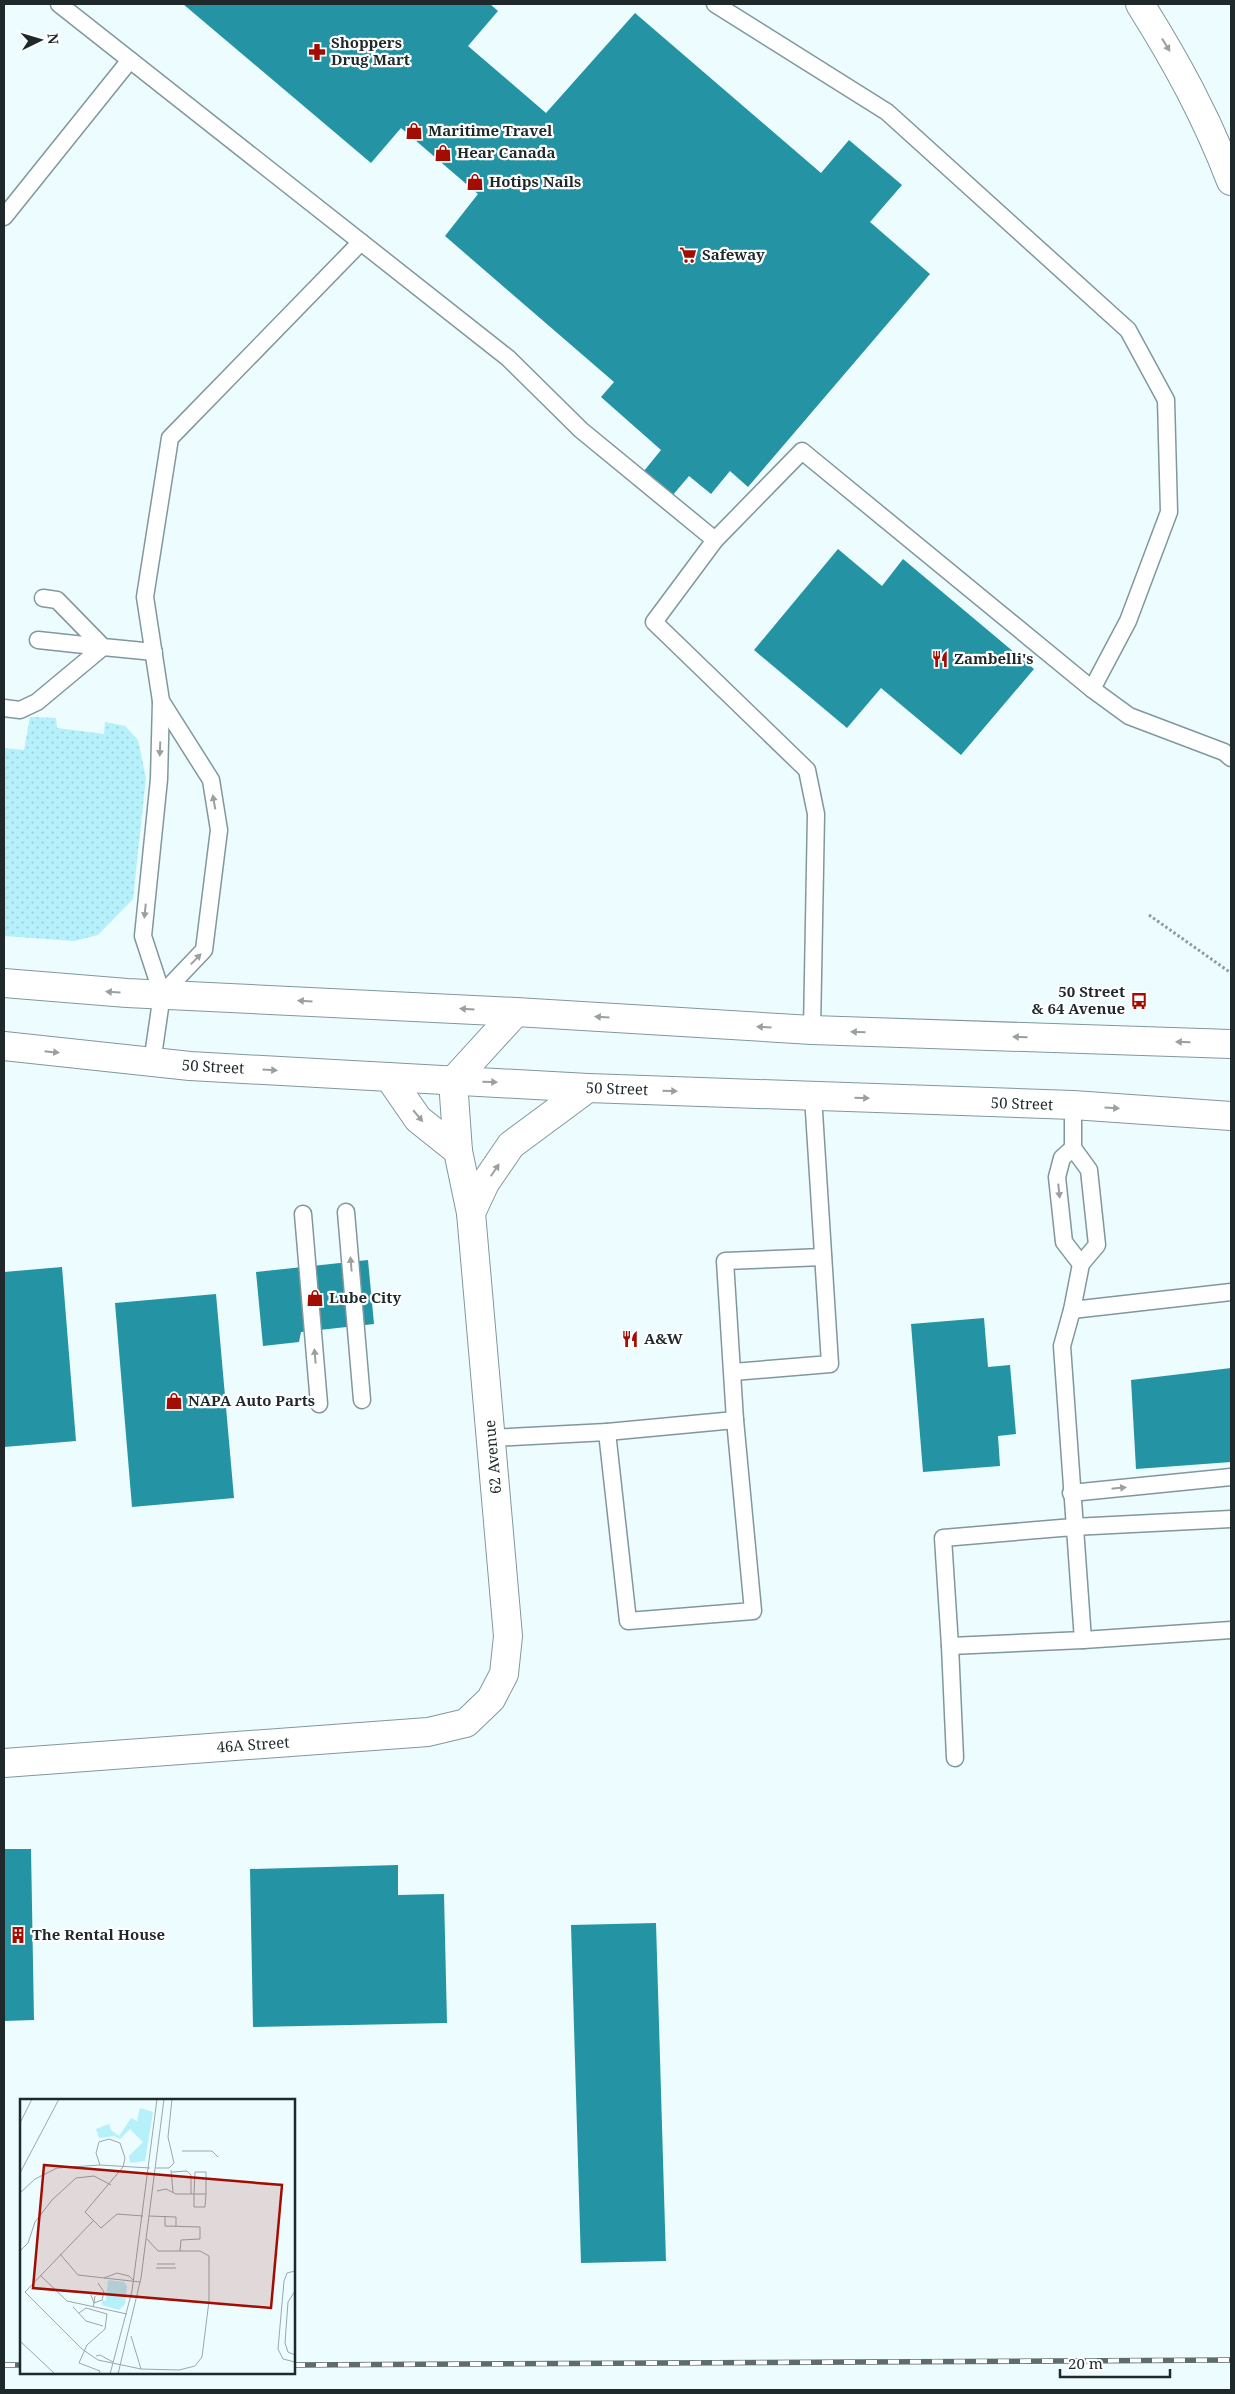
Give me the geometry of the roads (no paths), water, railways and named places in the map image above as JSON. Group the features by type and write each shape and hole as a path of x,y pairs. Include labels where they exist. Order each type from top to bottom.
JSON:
{"main road":[{"path":"1140,4 1178,65 1212,133 1231,181"},
{"path":"4,984 812,1030 1231,1044"},
{"path":"453,1081 516,1012"},
{"name":"50 Street","path":"4,1046 152,1063 453,1081 588,1088 1073,1105 1231,1116"},
{"path":"389,1076 418,1118 458,1152"},
{"name":"62 Avenue","path":"453,1081 458,1152 472,1212 508,1636 504,1674 491,1699"},
{"path":"472,1212 486,1183 511,1145 588,1088"},
{"name":"46A Street","path":"4,1762 428,1732 466,1723 491,1699"}],"lane":[{"path":"58,4 508,358 581,430 715,540"},
{"path":"715,4 887,112 1128,330 1166,400 1169,512 1128,621 1092,689"},
{"path":"4,217 130,60"},
{"path":"152,1063 162,994 143,936 159,779 161,701 145,596 170,438 361,242"},
{"path":"812,1030 816,814 807,770 654,622 715,540 802,451 1092,689 1129,716 1224,752 1231,758"},
{"path":"43,598 57,600 103,646"},
{"path":"38,640 154,652"},
{"path":"4,708 20,710 38,702 103,646"},
{"path":"161,701 211,780 219,830 204,950 162,994"},
{"path":"733,1372 830,1364 813,1096"},
{"path":"1073,1105 1073,1148 1089,1170 1097,1245 1081,1264 1072,1310 1062,1346 1073,1526 1083,1640"},
{"path":"1073,1148 1062,1158 1057,1177 1064,1242 1081,1264"},
{"path":"346,1212 362,1400"},
{"path":"303,1214 319,1404"},
{"path":"607,1432 628,1622 752,1610 735,1420 725,1261 823,1257"},
{"path":"1072,1310 1231,1292"},
{"path":"491,1438 607,1432 735,1420"},
{"path":"1071,1492 1231,1477"},
{"path":"955,1758 943,1538 1073,1526 1231,1519"},
{"path":"950,1646 1083,1640 1231,1630"}],"railway":[{"path":"295,2365 1231,2360"},
{"path":"4,2365 20,2365"}],"place":[{"name":"Shoppers Drug Mart","path":"317,52"},
{"name":"Maritime Travel","path":"414,131"},
{"name":"Hear Canada","path":"443,153"},
{"name":"Hotips Nails","path":"475,182"},
{"name":"Safeway","path":"688,255"},
{"name":"Zambelli's","path":"940,659"},
{"name":"50 Street & 64 Avenue","path":"1139,1001"},
{"name":"Lube City","path":"315,1298"},
{"name":"A&W","path":"630,1339"},
{"name":"NAPA Auto Parts","path":"174,1401"},
{"name":"The Rental House","path":"18,1935"}]}
